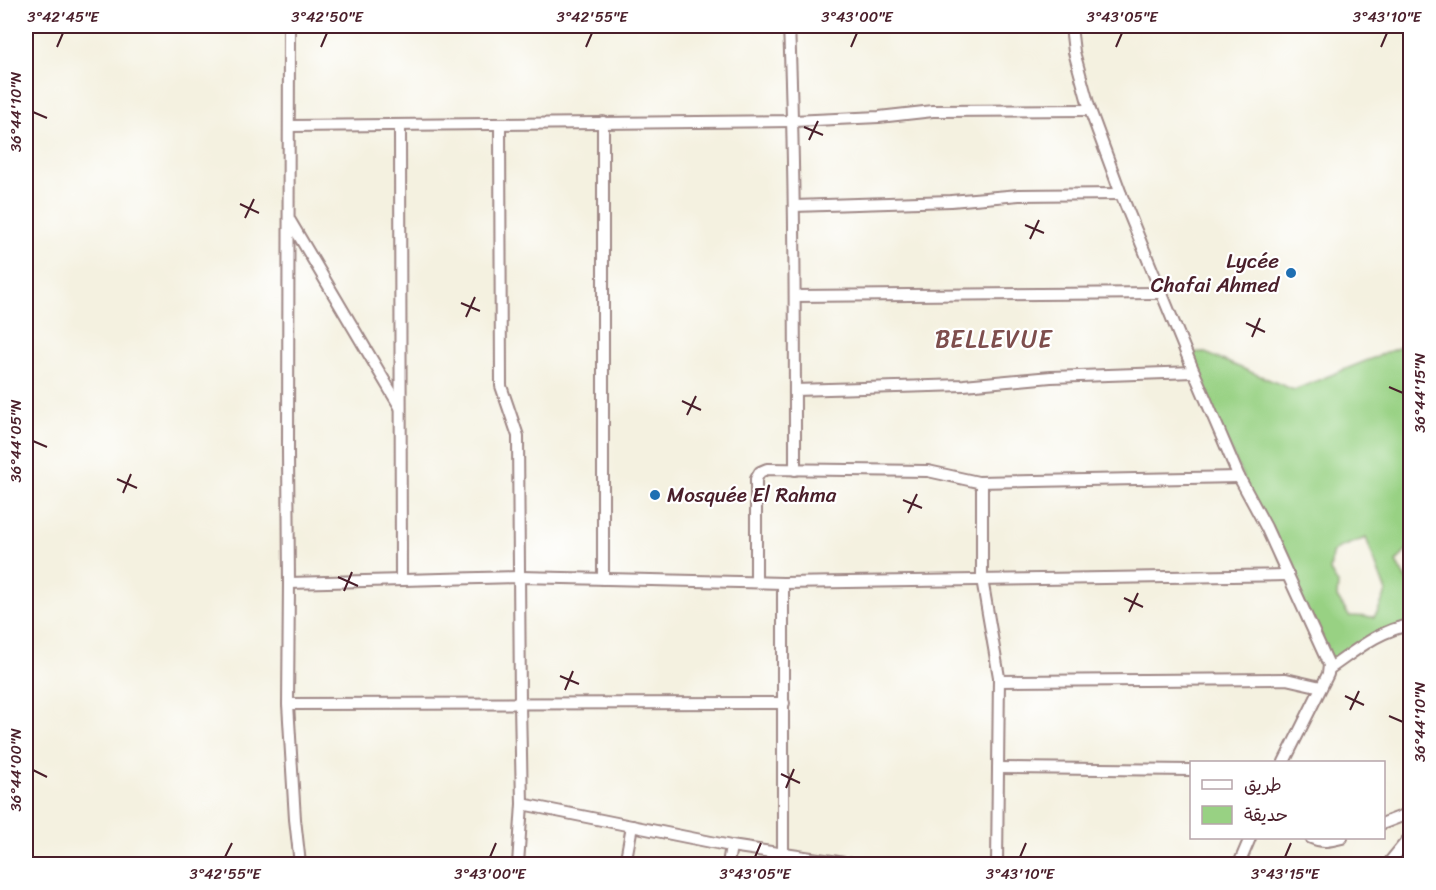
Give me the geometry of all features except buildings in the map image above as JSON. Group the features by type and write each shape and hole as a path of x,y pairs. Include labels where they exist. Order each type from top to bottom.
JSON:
{"street":[{"path":"289,26 288,704 300,864"},
{"path":"789,26 793,121 795,470"},
{"path":"1071,26 1074,52 1090,110 1121,194 1239,477 1266,527 1329,666 1328,674 1284,761"},
{"path":"289,126 793,121 879,117 933,111 1090,110"},
{"path":"603,122 603,579"},
{"path":"500,123 501,386 518,436 522,804 518,864"},
{"path":"400,125 401,580"},
{"path":"794,206 951,201 1019,195 1121,194"},
{"path":"288,219 401,408"},
{"path":"795,296 1161,293"},
{"path":"795,390 964,385 1051,377 1194,372"},
{"path":"756,582 756,479 760,471 928,471 982,482 1239,477"},
{"path":"982,482 982,579 999,681 997,864"},
{"path":"289,583 520,577 783,583 1288,575"},
{"path":"783,583 783,853"},
{"path":"1329,669 1388,631 1410,625"},
{"path":"999,681 1286,679 1321,687"},
{"path":"288,704 783,703"},
{"path":"998,768 1190,770"},
{"path":"522,804 731,846 783,853 826,863 852,864"},
{"path":"1385,822 1410,813"},
{"path":"625,864 632,826"},
{"path":"1388,864 1410,837"},
{"path":"1239,864 1249,839"},
{"path":"1314,839 1328,842 1336,839"},
{"path":"728,864 731,846"}],"green space":[{"path":"1410,343 1410,547 1396,562 1410,586 1410,625 1329,665 1186,353 1203,352 1294,390","holes":["1366,538 1386,592 1374,617 1349,616 1337,597 1338,584 1330,571 1332,554 1339,548"]}],"place":[{"name":"Lycée Chafai Ahmed","path":"1291,273"},
{"name":"Mosquée El Rahma","path":"655,495"}],"district":[{"name":"BELLEVUE","path":"994,339"}]}
